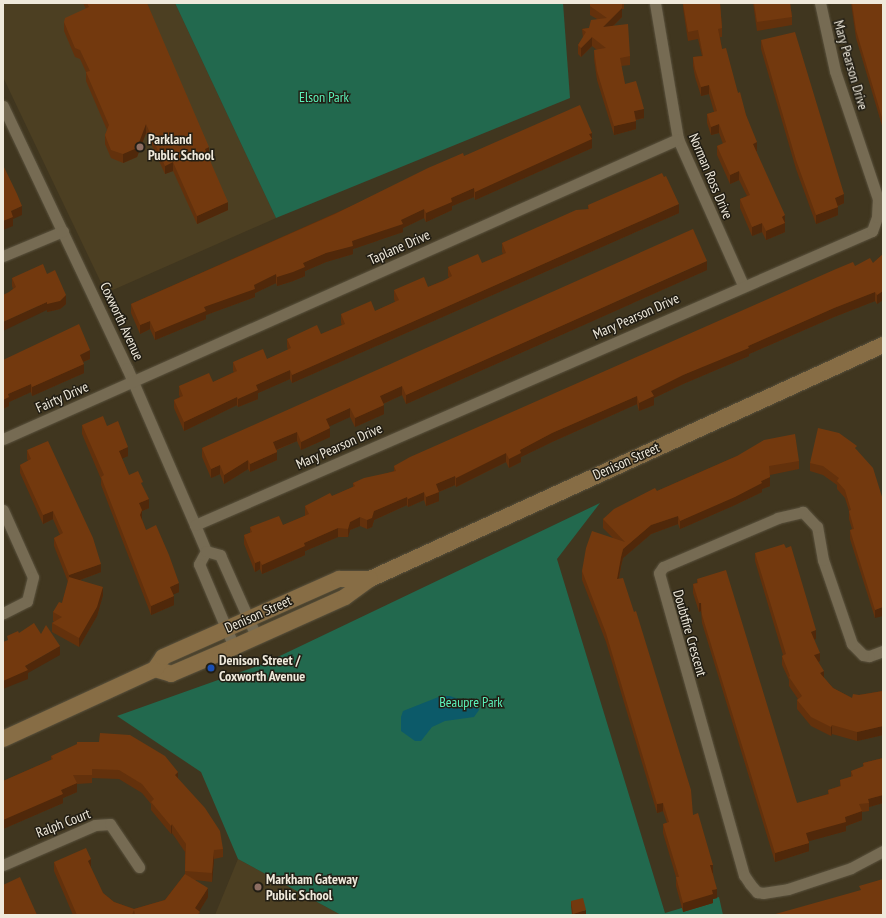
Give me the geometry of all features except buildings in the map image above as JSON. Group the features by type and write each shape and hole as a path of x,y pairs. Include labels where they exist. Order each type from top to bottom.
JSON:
{"street":[{"name":"Norman Ross Drive","path":"655,3 678,139 743,285"},
{"name":"Mary Pearson Drive","path":"195,525 743,285 872,231 877,217 878,199 835,71 820,3"},
{"name":"Coxworth Avenue","path":"3,106 133,381 206,551"},
{"name":"Taplane Drive","path":"133,381 678,139"},
{"path":"3,256 63,231"},
{"name":"Denison Street","path":"155,669 171,674 234,647 345,597 370,579 883,345"},
{"name":"Fairty Drive","path":"3,439 133,381"},
{"path":"3,510 30,565 32,577 27,601 3,614"},
{"name":"Doubtfire Crescent","path":"883,651 869,656 863,655 852,644 823,560 817,527 804,512 778,518 663,567 659,574 744,875 750,884 757,892 763,893 788,889 851,868 883,851"},
{"path":"234,647 199,564 206,551 220,555 256,636"},
{"name":"Denison Street","path":"3,739 155,669 162,657 339,579 370,579"},
{"name":"Ralph Court","path":"3,865 95,825 110,824 139,867"}],"shaded area":[{"name":"Parkland Public School","path":"3,3 175,3 276,218 106,293 3,77"},
{"name":"Markham Gateway Public School","path":"238,859 341,915 215,915"}],"green space":[{"name":"Elson Park","path":"175,3 563,3 570,98 276,218"},
{"name":"Beaupre Park","path":"600,503 557,559 665,913 719,897 723,915 341,915 238,859 201,772 117,716 263,664"}],"water":[{"path":"441,696 450,696 478,706 479,710 474,717 445,721 432,727 421,741 415,741 401,731 401,717 403,711"}],"place":[{"name":"Parkland Public School","path":"140,147"},
{"name":"Denison Street / Coxworth Avenue","path":"211,668"},
{"name":"Markham Gateway Public School","path":"258,887"}]}
